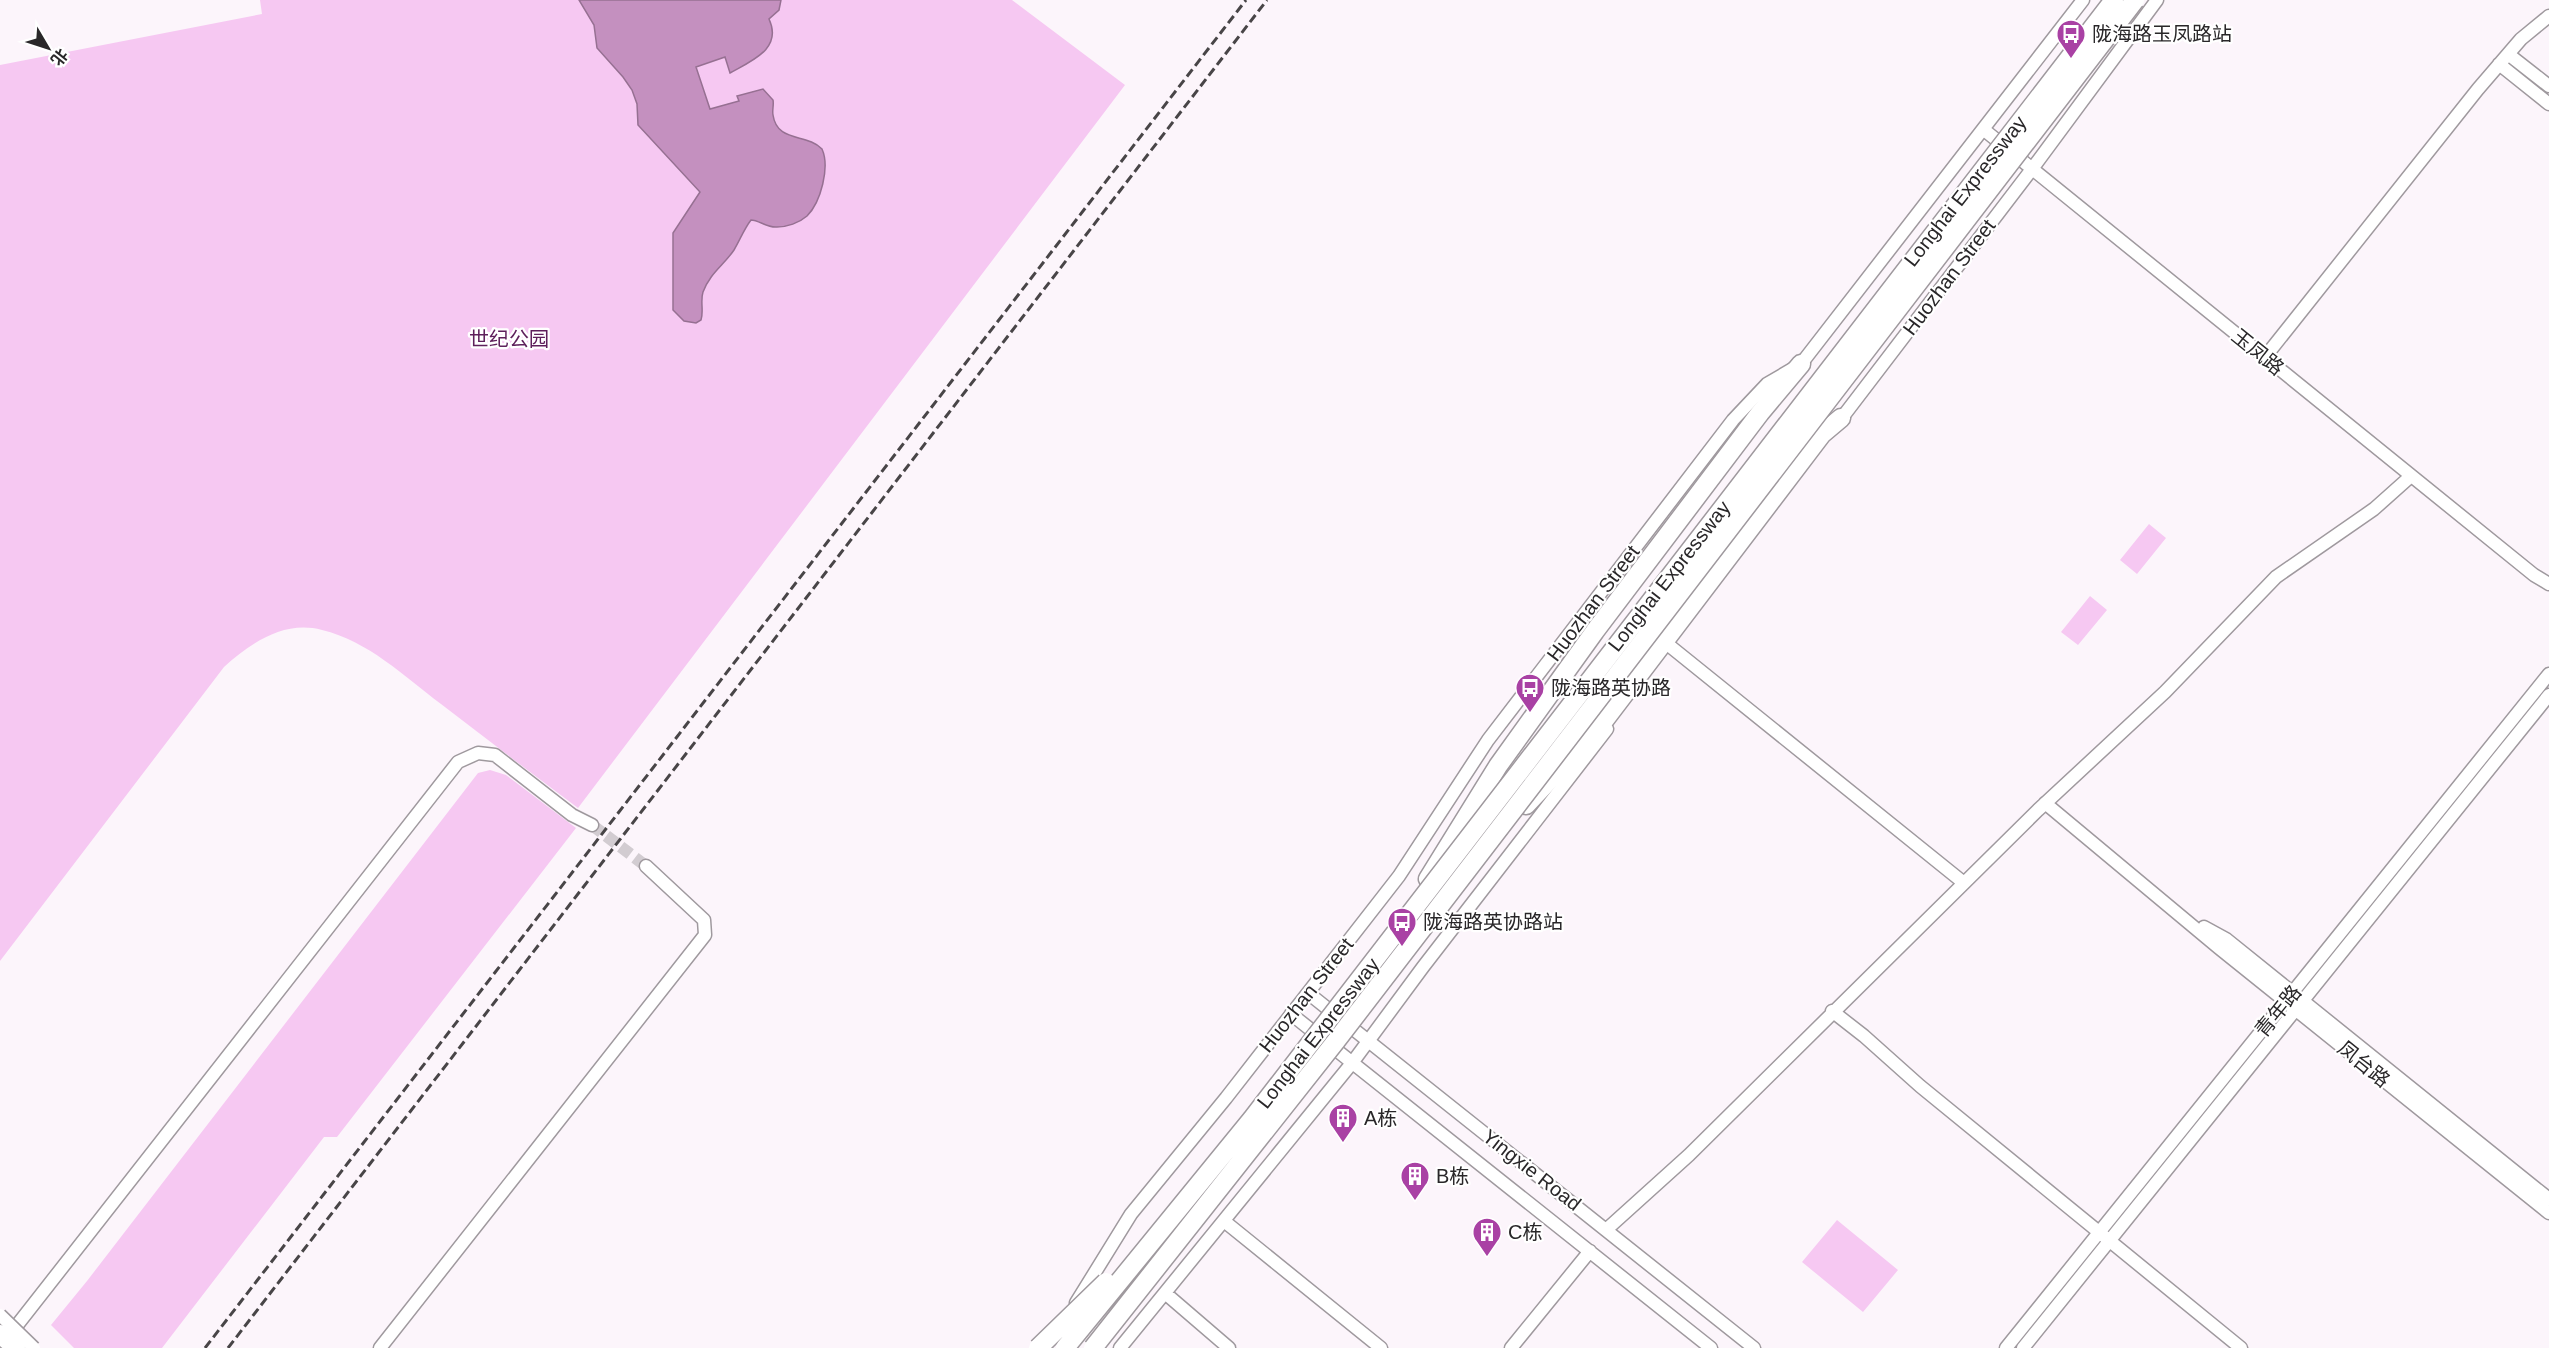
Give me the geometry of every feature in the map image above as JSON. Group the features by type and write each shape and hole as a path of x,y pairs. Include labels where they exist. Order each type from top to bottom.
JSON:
{"highway":[{"name":"Longhai Expressway","path":"1065,1348 1252,1119 2114,0"},
{"name":"Longhai Expressway","path":"1093,1348 1473,864 2135,0"},
{"path":"1397,929 1498,766 1595,631 1760,413 1801,364"},
{"path":"1473,864 1600,726 1811,449 1822,435 1841,418"},
{"path":"1038,1348 1164,1226"},
{"path":"0,1334 16,1348"}],"street":[{"name":"Huozhan Street","path":"1048,1348 1131,1215 1399,876 1488,740 1733,420 1767,384 1801,364 2083,0"},
{"name":"Huozhan Street","path":"1120,1348 1352,1063 1671,647 2157,0"},
{"path":"2265,357 2499,64 2521,39 2549,16"},
{"path":"2508,54 2549,86"},
{"path":"2499,64 2549,104"},
{"name":"玉凤路","path":"1983,129 2534,575 2549,584"},
{"path":"1607,1229 1689,1155 1832,1011 2045,803 2165,692 2276,577 2374,509 2411,476"},
{"name":"玉凤路","path":"2534,575 2549,593"},
{"path":"1671,647 1964,883"},
{"name":"青年路","path":"2294,1001 2549,674"},
{"name":"青年路","path":"2006,1348 2104,1236 2294,1001 2549,696"},
{"path":"0,1347 458,762 478,753 495,755 572,815 592,825"},
{"name":"凤台路","path":"2045,803 2180,913 2226,939 2294,1001 2549,1213"},
{"path":"380,1348 705,935 704,920 646,866"},
{"name":"Yingxie Road","path":"1308,993 1754,1348"},
{"name":"凤台路","path":"2294,1001 2549,1199"},
{"path":"1832,1011 2241,1348"},
{"name":"Yingxie Road","path":"1292,1014 1711,1348"},
{"path":"1224,1221 1381,1348"},
{"name":"青年路","path":"2023,1348 2104,1236"},
{"path":"1511,1348 1590,1251"},
{"path":"1165,1293 1229,1348"},
{"path":"0,1315 34,1348"}],"green space":[{"name":"世纪公园","path":"260,0 1012,0 1125,85 578,808 399,671 355,642 322,630 294,628 281,631 257,642 224,667 0,961 0,65 262,14"},
{"path":"2149,524 2166,538 2137,574 2120,560"},
{"path":"2090,596 2107,610 2078,645 2061,632"},
{"path":"490,770 506,775 576,828 337,1137 324,1137 162,1348 74,1348 51,1325 478,773"},
{"path":"1837,1220 1898,1270 1863,1312 1802,1262"}],"shaded area":[{"path":"579,0 781,0 779,10 769,19 772,38 763,53 730,73 725,57 696,67 710,109 739,101 737,96 763,89 773,100 773,115 780,130 816,144 822,149 825,165 823,184 812,210 797,223 773,227 751,220 734,250 706,285 702,295 701,320 696,323 684,321 673,310 673,233 700,192 638,125 637,104 632,90 597,48 594,25"}],"tunnel":[{"path":"592,825 646,866"}],"railway":[{"path":"205,1348 1246,0"},
{"path":"228,1348 1267,0"}],"place":[{"name":"陇海路玉凤路站","path":"2071,60"},
{"name":"陇海路英协路","path":"1530,714"},
{"name":"陇海路英协路站","path":"1402,948"},
{"name":"A栋","path":"1343,1144"},
{"name":"B栋","path":"1415,1202"},
{"name":"C栋","path":"1487,1258"}]}
